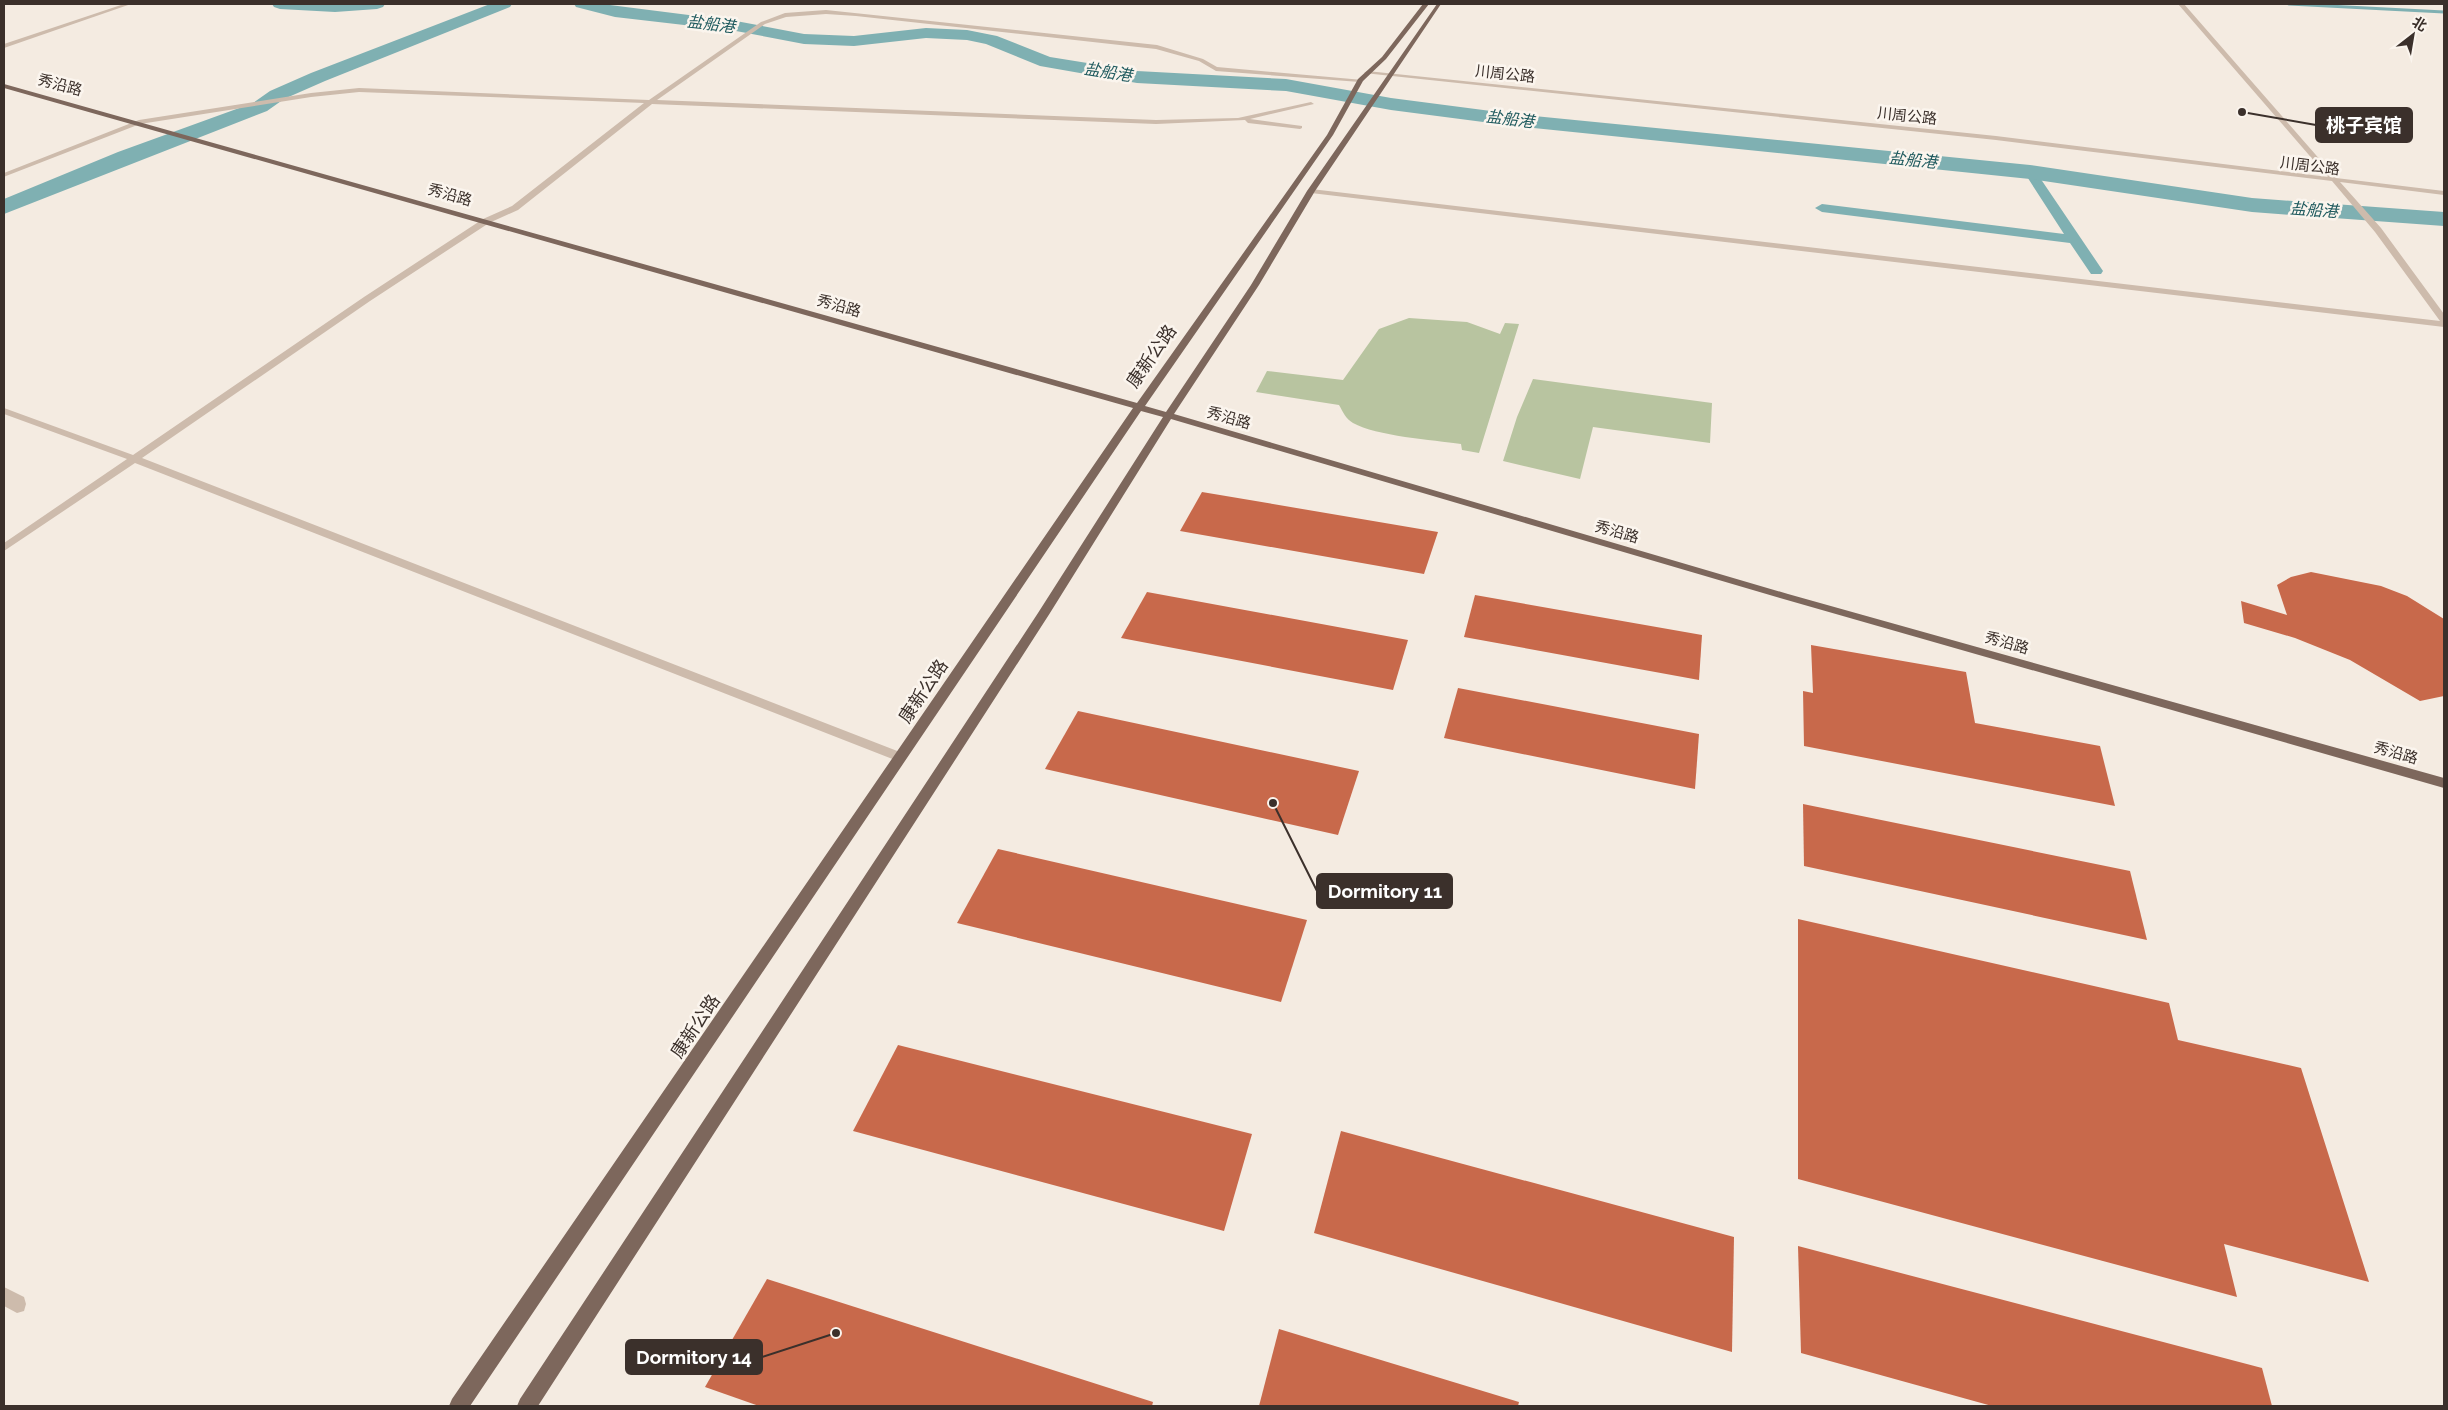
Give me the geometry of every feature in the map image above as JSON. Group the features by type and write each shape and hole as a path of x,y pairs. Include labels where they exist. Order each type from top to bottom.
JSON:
{"main road":[{"name":"康新公路","path":"459,1406 1139,407 1330,135 1359,82 1405,32 1426,4"},
{"path":"527,1406 1044,613 1168,416 1255,286 1311,191 1439,4"},
{"name":"秀沿路","path":"4,86 139,122 1139,407 1784,596 2444,783"}],"street":[{"path":"4,46 128,4"},
{"path":"2181,4 2378,230 2444,320"},
{"path":"4,548 132,458 367,299 486,221 515,208 650,102 763,23 785,14 826,12 1157,48 1201,60 1216,69 1359,82"},
{"name":"川周公路","path":"1367,73 1996,138 2336,182 2444,193"},
{"path":"4,175 139,122 360,90 1156,122 1238,120 1300,128"},
{"path":"1238,120 1311,104"},
{"path":"1311,191 2444,324"},
{"path":"4,411 132,458 900,757"}],"green space":[{"path":"1409,318 1467,322 1500,334 1505,323 1519,324 1479,453 1462,450 1461,444 1405,437 1363,427 1348,419 1339,405 1256,392 1267,371 1343,380 1379,329"},
{"path":"1533,379 1712,403 1710,443 1593,427 1580,479 1503,461 1517,417"}],"building":[{"path":"1202,492 1438,532 1424,574 1180,531"},
{"path":"2311,572 2381,586 2407,596 2444,619 2444,696 2420,701 2350,660 2295,638 2244,623 2241,601 2287,615 2277,585 2291,577"},
{"path":"1147,592 1408,640 1393,690 1121,638"},
{"path":"1475,595 1702,635 1699,680 1464,637"},
{"path":"1811,645 1966,672 1975,723 2100,746 2115,806 1804,746 1803,691 1813,693"},
{"path":"1458,688 1699,734 1695,789 1444,738"},
{"path":"1078,711 1359,771 1338,835 1045,769"},
{"path":"1803,804 2130,871 2147,940 1804,866"},
{"path":"998,849 1307,920 1281,1002 957,923"},
{"path":"1798,919 2169,1003 2178,1040 2301,1068 2369,1282 2224,1244 2237,1297 1798,1179"},
{"path":"898,1045 1252,1134 1224,1231 853,1131"},
{"path":"1341,1131 1734,1237 1732,1352 1314,1233"},
{"path":"1798,1246 2262,1368 2272,1406 1992,1406 1801,1353"},
{"path":"767,1279 1153,1402 1152,1406 759,1406 705,1387"},
{"path":"1279,1329 1519,1402 1518,1406 1259,1406"}],"waterway":[{"name":"盐船港","path":"280,4 335,7 377,4"},
{"path":"4,207 126,157 260,107 277,95 318,77 504,4"},
{"name":"盐船港","path":"582,4 615,12 736,26 804,39 854,41 926,33 967,35 991,40 1046,62 1137,77 1286,85 1391,104 1514,120 2030,172 2252,205 2444,219"},
{"path":"2289,4 2444,12"},
{"path":"2030,172 2075,239"},
{"path":"1822,208 2075,239"},
{"path":"2075,239 2096,271"}],"place":[{"name":"桃子宾馆","path":"2242,112"},
{"name":"Dormitory 11","path":"1273,803"},
{"name":"Dormitory 14","path":"836,1333"}]}
